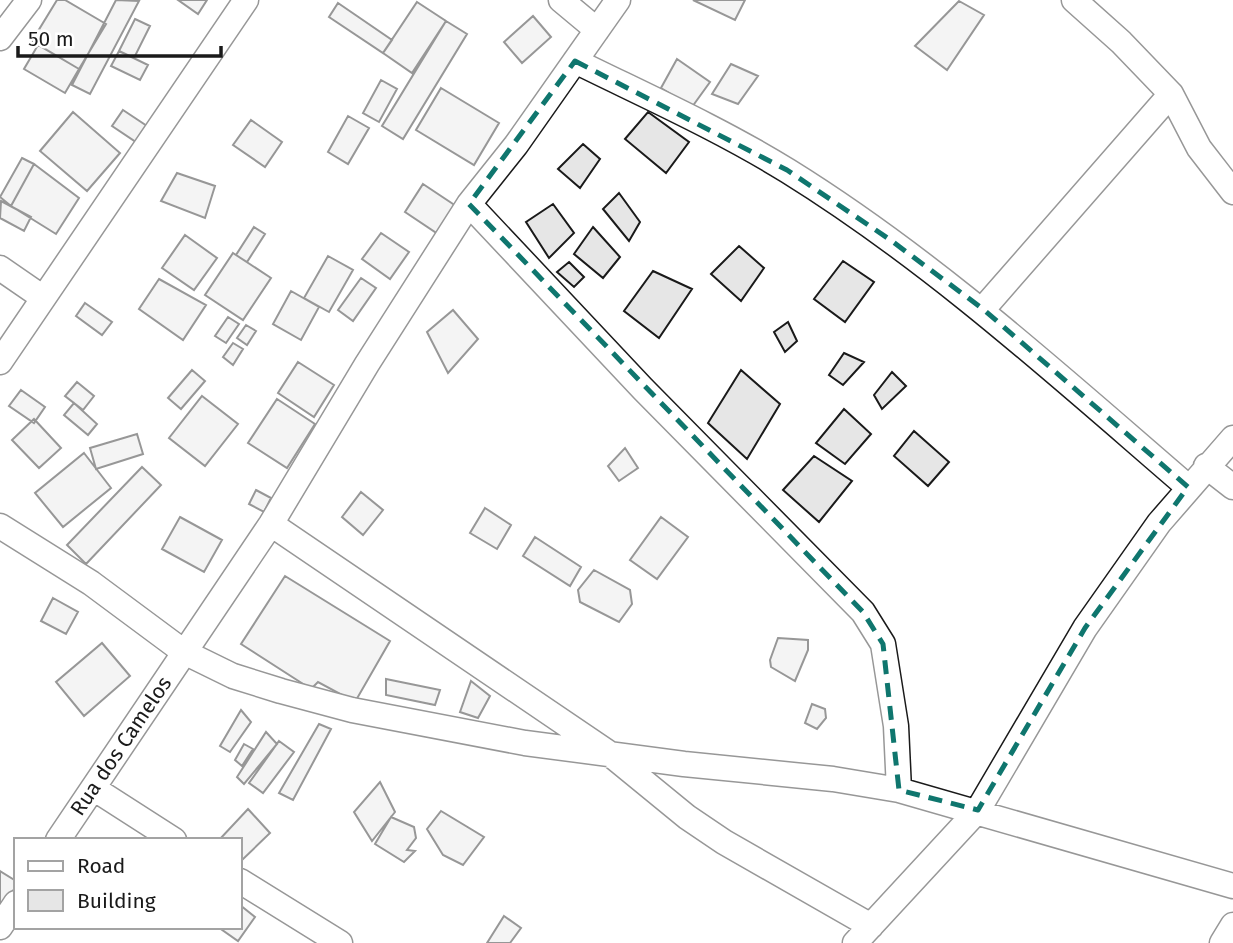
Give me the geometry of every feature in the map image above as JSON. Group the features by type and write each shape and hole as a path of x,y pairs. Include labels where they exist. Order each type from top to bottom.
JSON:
{"street":[{"path":"0,362 246,0"},
{"path":"561,0 597,30"},
{"name":"Rua dos Camelos","path":"59,838 271,524 367,364 470,204 618,0"},
{"path":"1074,0 1121,42 1171,94 1199,148 1233,192"},
{"path":"0,38 22,2"},
{"path":"575,61 702,123 788,170 889,239 983,309 1188,487"},
{"path":"983,309 1171,94"},
{"path":"470,204 643,389 863,612 883,644 896,726 899,790"},
{"path":"0,268 42,297"},
{"path":"271,524 610,754 687,817 863,934 978,810 1086,628 1159,523 1233,438"},
{"path":"1206,466 1233,487"},
{"path":"0,526 91,583 184,652 233,676 352,710 525,743 833,779 899,790 978,810 1233,886"},
{"path":"93,788 171,838"},
{"path":"242,882 340,943"},
{"path":"0,927 14,906"},
{"path":"1222,943 1233,925"}],"highlighted area":[{"path":"575,61 787,170 889,239 983,309 1188,487 1085,628 978,810 899,790 883,644 863,612 469,204"}],"building":[{"path":"57,0 65,0 106,24 79,69 32,41"},
{"path":"116,0 139,1 90,94 72,85"},
{"path":"178,0 207,0 198,14"},
{"path":"693,0 745,0 735,20"},
{"path":"959,1 984,15 947,70 915,46"},
{"path":"417,2 446,21 412,73 383,53"},
{"path":"338,3 392,40 383,53 329,17"},
{"path":"533,16 551,37 522,63 504,42"},
{"path":"135,19 150,26 134,58 119,51"},
{"path":"446,21 467,34 403,139 382,126"},
{"path":"38,45 79,69 65,93 24,69"},
{"path":"119,51 148,65 140,80 111,66"},
{"path":"677,59 710,82 692,107 661,88"},
{"path":"731,64 758,76 738,104 712,94"},
{"path":"381,80 397,89 379,122 363,113"},
{"path":"441,88 499,123 474,165 416,130"},
{"path":"123,110 147,126 136,142 112,126"},
{"path":"73,112 120,153 87,191 40,151"},
{"path":"648,112 689,142 666,173 625,139"},
{"path":"348,116 369,128 348,164 328,152"},
{"path":"251,120 282,142 265,167 233,145"},
{"path":"583,144 600,159 580,188 558,169"},
{"path":"22,158 34,164 11,206 0,197"},
{"path":"34,164 79,198 56,234 11,206"},
{"path":"177,173 215,186 205,218 161,201"},
{"path":"423,184 456,206 438,234 405,212"},
{"path":"619,193 640,222 629,241 603,209"},
{"path":"1,201 31,217 24,231 0,218"},
{"path":"553,204 574,233 549,258 526,222"},
{"path":"254,227 265,234 247,262 236,255"},
{"path":"593,227 620,257 603,278 574,254"},
{"path":"381,233 409,252 390,279 362,259"},
{"path":"185,235 217,258 194,290 162,268"},
{"path":"739,246 764,268 741,301 711,274"},
{"path":"233,253 271,278 243,320 205,295"},
{"path":"328,256 353,270 329,312 304,298"},
{"path":"843,261 874,282 845,322 814,299"},
{"path":"569,262 584,277 574,287 557,272"},
{"path":"653,271 692,289 659,338 624,311"},
{"path":"361,278 376,288 353,321 338,310"},
{"path":"159,279 206,305 183,340 139,309"},
{"path":"291,291 319,307 301,340 273,324"},
{"path":"85,303 112,322 102,335 76,316"},
{"path":"453,310 478,339 448,373 427,332"},
{"path":"228,317 239,324 226,343 215,336"},
{"path":"788,322 797,341 785,352 774,332"},
{"path":"246,325 256,331 247,345 237,338"},
{"path":"233,343 243,349 233,365 223,357"},
{"path":"844,353 864,362 843,385 829,375"},
{"path":"298,362 334,385 314,417 278,393"},
{"path":"192,370 205,381 181,409 168,398"},
{"path":"741,370 780,404 747,459 708,423"},
{"path":"892,372 906,386 882,409 874,395"},
{"path":"77,382 94,396 83,410 65,396"},
{"path":"21,390 45,407 34,423 9,406"},
{"path":"202,396 238,424 205,466 169,438"},
{"path":"277,399 315,424 287,468 248,443"},
{"path":"74,403 97,424 88,435 64,415"},
{"path":"844,409 871,434 845,464 816,443"},
{"path":"34,419 61,448 39,468 12,440"},
{"path":"914,431 949,462 928,486 894,456"},
{"path":"137,434 143,454 96,469 90,448"},
{"path":"625,448 638,468 619,481 608,466"},
{"path":"84,453 111,488 63,527 35,493"},
{"path":"814,456 852,481 819,522 783,490"},
{"path":"142,467 161,485 86,564 67,545"},
{"path":"256,490 271,498 264,512 249,504"},
{"path":"361,492 383,510 363,535 342,517"},
{"path":"485,508 511,525 497,549 470,533"},
{"path":"180,517 222,540 204,572 162,549"},
{"path":"661,517 688,537 657,579 630,560"},
{"path":"535,537 581,567 570,586 523,556"},
{"path":"594,570 630,590 632,604 619,622 580,602 578,590"},
{"path":"285,576 390,641 355,702 318,682 311,689 241,644"},
{"path":"53,598 78,612 66,634 41,621"},
{"path":"778,638 808,640 808,650 795,681 771,667 770,660"},
{"path":"102,643 130,676 84,716 56,682"},
{"path":"386,679 440,690 435,705 386,695"},
{"path":"471,681 490,696 478,718 460,712"},
{"path":"812,704 825,709 826,718 817,729 805,723"},
{"path":"241,710 251,722 230,752 220,746"},
{"path":"319,724 331,729 293,800 279,793"},
{"path":"266,732 277,744 244,784 237,777"},
{"path":"279,741 294,752 263,793 249,783"},
{"path":"244,744 253,749 242,766 235,760"},
{"path":"380,782 395,812 372,841 354,812"},
{"path":"248,809 270,833 242,860 242,838 221,838"},
{"path":"441,811 484,837 463,865 443,855 427,829"},
{"path":"391,817 414,827 416,838 407,850 415,851 404,862 375,844"},
{"path":"0,871 14,880 14,889 0,911"},
{"path":"242,907 255,917 238,941 221,929 242,929"},
{"path":"504,916 521,928 510,943 487,943"}]}
